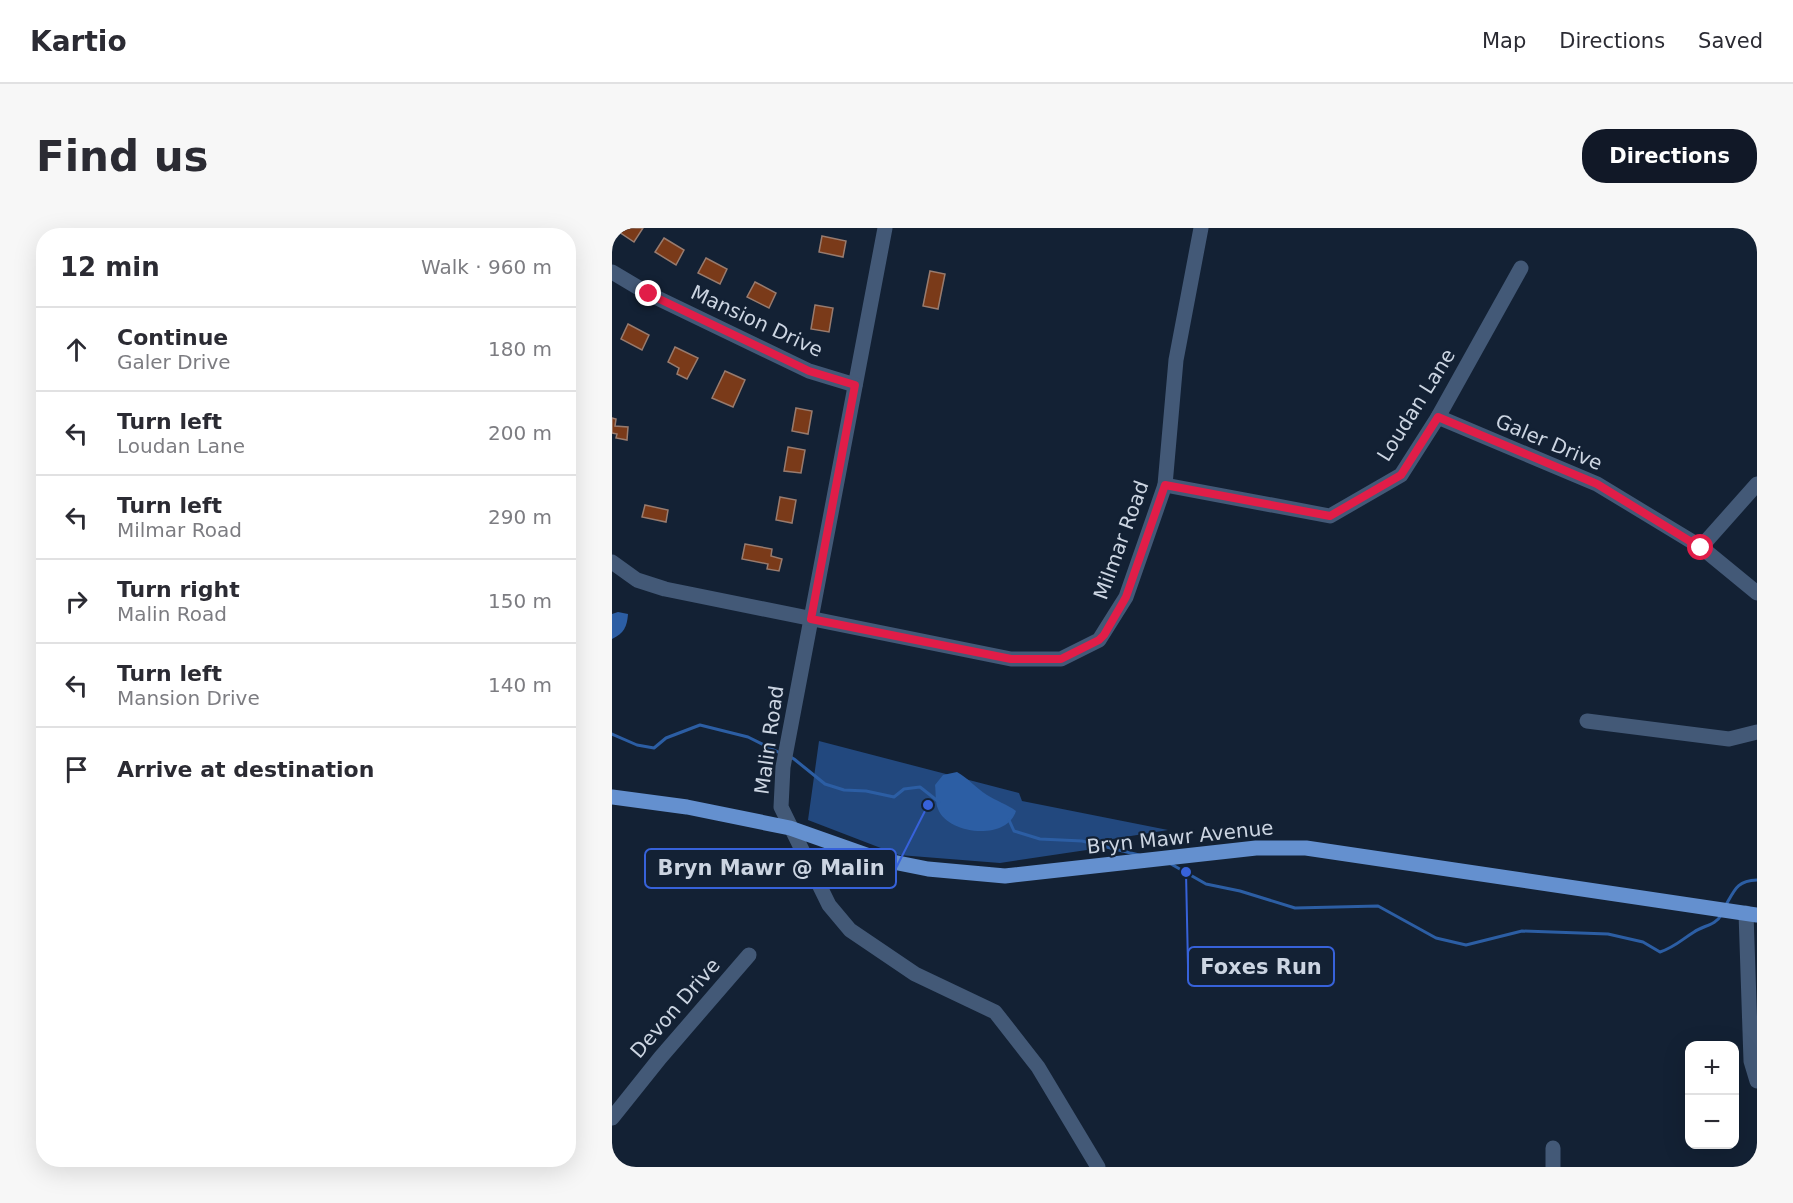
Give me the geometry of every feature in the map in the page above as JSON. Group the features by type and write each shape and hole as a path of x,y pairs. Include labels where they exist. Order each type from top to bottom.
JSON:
{"main road":[{"name":"Bryn Mawr Avenue","path":"612,797 687,807 790,828 878,859 928,869 1005,876 1256,848 1306,848 1751,914"}],"street":[{"name":"Malin Road","path":"885,228 785,755 781,807 829,905 850,930 915,974 995,1012 1038,1068 1098,1167"},
{"name":"Milmar Road","path":"612,562 637,580 665,589 1011,659 1061,659 1099,640 1126,597 1165,485 1176,360 1201,228"},
{"name":"Loudan Lane","path":"1165,485 1330,516 1401,475 1438,417 1521,268"},
{"name":"Mansion Drive","path":"612,272 649,294 809,371 855,385"},
{"name":"Galer Drive","path":"1438,417 1597,484 1701,548 1757,593"},
{"path":"1701,548 1757,484"},
{"path":"1587,721 1729,739 1757,732"},
{"path":"1751,914 1751,1061 1757,1081"},
{"name":"Devon Drive","path":"613,1116 749,954"},
{"path":"1553,1148 1553,1167"}],"shaded area":[{"path":"618,612 628,614 627,623 622,632 612,639 612,614"},
{"path":"819,741 1019,793 1022,801 1168,830 1100,841 1100,848 1000,863 899,855 808,820"},
{"path":"957,772 987,795 1016,811 1010,821 1001,827 977,831 965,829 944,818 937,806 935,785 943,775"}],"building":[{"path":"613,228 643,228 634,242"},
{"path":"822,236 846,241 843,257 819,252"},
{"path":"664,238 684,250 676,265 655,252"},
{"path":"706,258 727,269 720,284 698,273"},
{"path":"930,271 945,274 938,309 923,306"},
{"path":"755,282 776,293 769,308 747,297"},
{"path":"815,305 833,308 829,332 811,329"},
{"path":"628,324 649,335 642,350 621,339"},
{"path":"675,347 698,358 687,379 677,374 679,368 668,362"},
{"path":"725,371 745,380 733,407 712,398"},
{"path":"796,408 812,411 808,434 792,431"},
{"path":"612,418 616,419 615,426 628,427 627,440 616,438 617,434 612,433"},
{"path":"788,447 805,450 801,473 784,471"},
{"path":"780,497 796,500 792,523 776,520"},
{"path":"645,505 668,510 666,522 642,517"},
{"path":"745,544 772,549 771,556 782,559 779,571 767,569 768,564 742,559"}],"waterway":[{"path":"612,734 637,745 654,748 666,738 700,725 748,737 780,753"},
{"path":"789,756 825,784 844,790 866,791 894,797 904,789 920,787 939,802"},
{"path":"1009,820 1014,831 1040,839 1082,841 1139,855"},
{"path":"1171,864 1206,884 1240,891 1295,908 1378,906 1436,938 1466,945 1522,931 1608,934 1643,942 1660,952 1713,923 1722,914"},
{"path":"1726,905 1734,890 1741,884 1757,880"}],"place":[{"name":"Bryn Mawr @ Malin","path":"928,805"},
{"name":"Foxes Run","path":"1186,872"}],"route":[{"path":"649,294 809,371 855,385 811,619 1011,659 1061,659 1099,640 1104,635 1126,597 1165,485 1330,516 1401,475 1438,417 1597,484 1701,548"}]}
